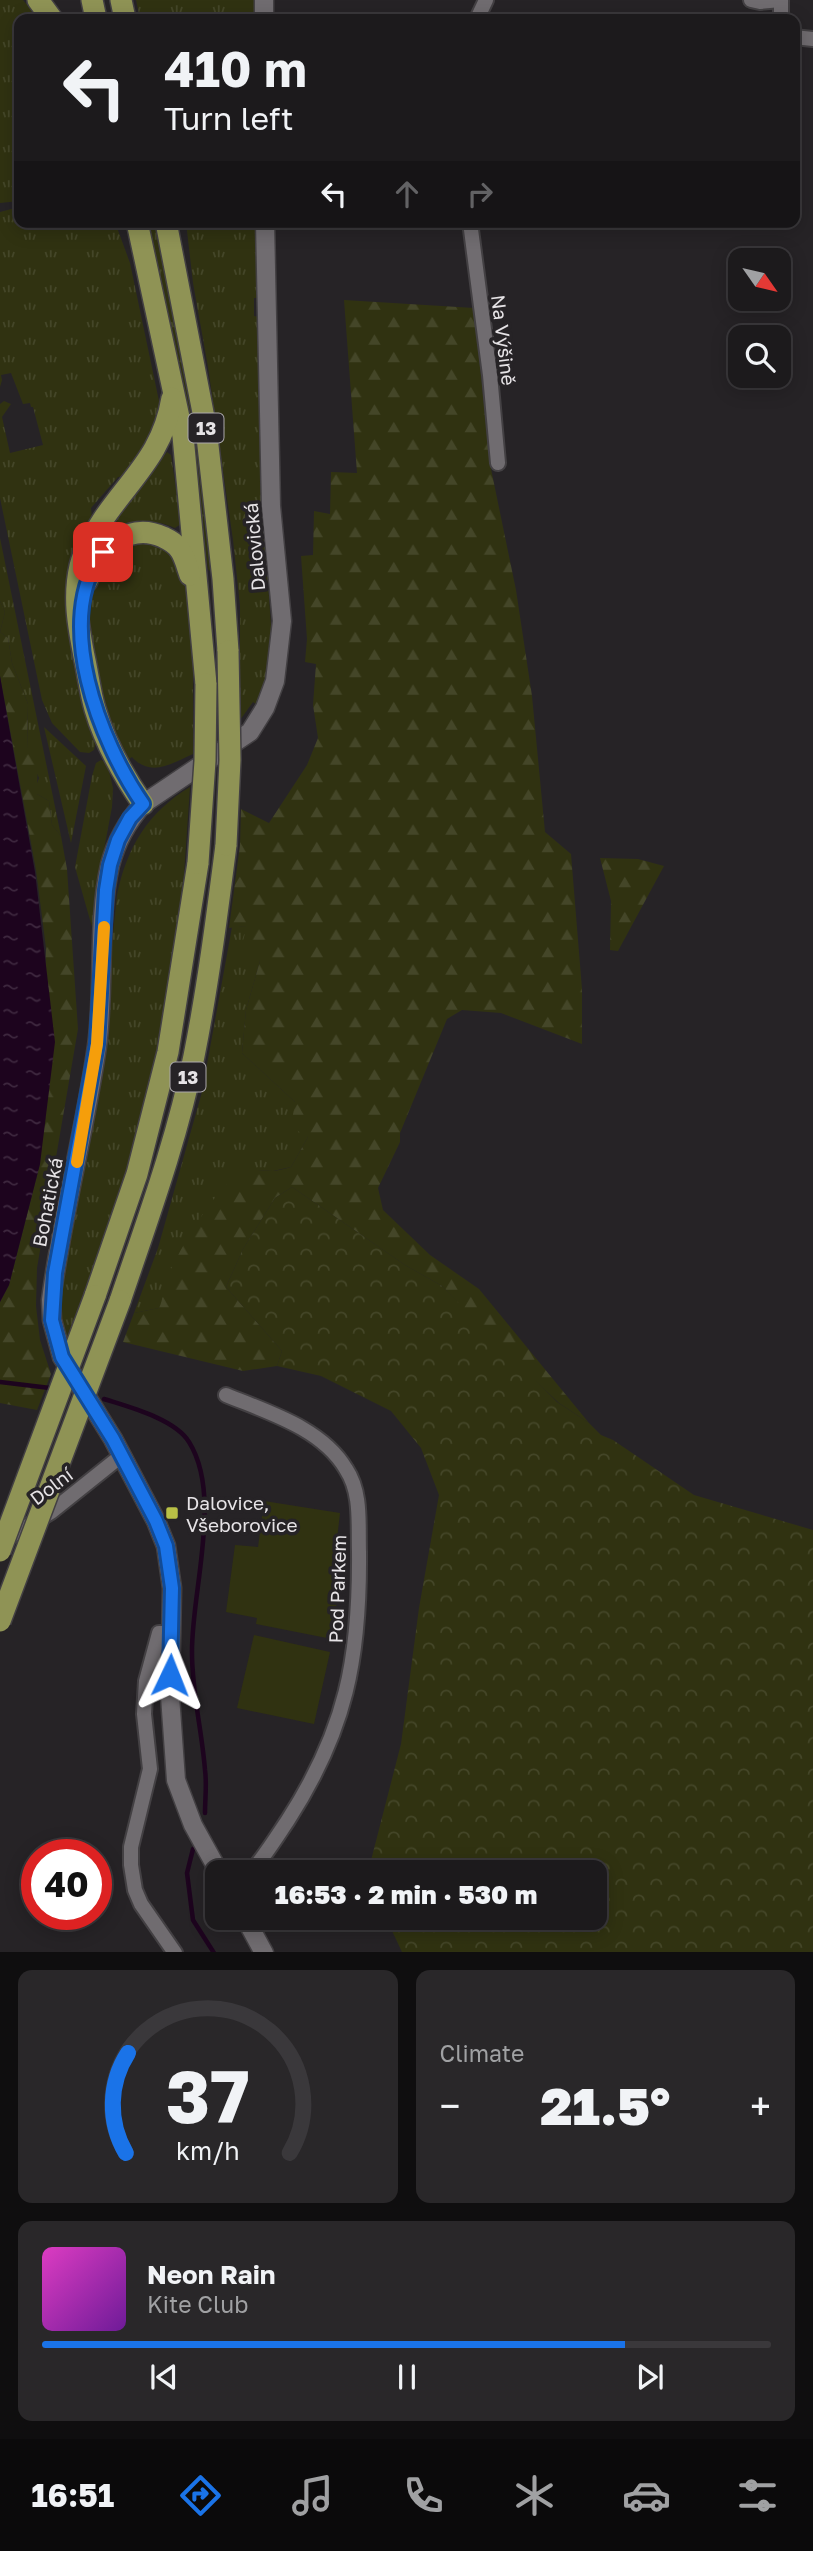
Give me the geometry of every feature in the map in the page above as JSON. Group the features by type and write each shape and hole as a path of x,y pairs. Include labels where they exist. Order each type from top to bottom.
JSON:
{"highway":[{"path":"129,228 146,268"},
{"name":"13","path":"0,1551 95,1296 137,1174 168,1052 198,863 205,761 206,684 199,597 183,436 138,228"},
{"name":"13","path":"0,1621 120,1301 162,1178 193,1058 213,947 226,845 230,760 228,651 223,579 206,428 167,228"},
{"path":"174,228 177,279"},
{"path":"143,804 112,753 95,709 79,632 76,588 81,562 91,539 149,459 166,424 173,393"},
{"path":"79,632 85,588 93,565 118,539 132,533 149,533 172,541 180,549 199,597"}],"street":[{"path":"751,0 781,0"},
{"name":"Dalovická","path":"143,804 250,732 265,708 275,681 282,621 271,506 265,228"},
{"name":"Na Výšině","path":"471,228 498,463"},
{"name":"Bohatická","path":"143,804 130,818 118,840 110,865 106,890 97,1044 51,1300 52,1320 62,1357 113,1439 156,1521 166,1546 172,1588 166,1633 176,1780 193,1825 212,1860"},
{"name":"Pod Parkem","path":"226,1395 276,1416 325,1443 347,1469 358,1500 357,1636 346,1699 319,1767 262,1860"},
{"name":"Dolní","path":"0,1542 51,1512 121,1456"},
{"path":"166,1633 146,1681 144,1714 150,1769 131,1847 131,1865 135,1890 141,1904 175,1952"},
{"path":"252,1930 264,1952"}],"green space":[{"path":"0,0 23,0 35,14 14,14 14,202 0,203"},
{"path":"136,0 256,0 256,14 139,14"},
{"path":"14,208 14,228 117,228 130,263 159,401 156,423 144,449 125,476 118,477 91,508 92,519 70,627 86,719 96,742 94,750 89,753 80,752 52,723 42,700 0,498 0,404 4,401 11,404 2,417 10,453 43,445 33,407 30,403 23,404 11,373 1,375 0,387 0,212"},
{"path":"149,228 156,228 198,449 214,576 208,569 192,451"},
{"path":"187,228 258,228 259,298 254,298 254,316 259,317 263,511 272,640 271,667 257,705 253,702 240,720 240,606 233,540"},
{"path":"344,300 474,308 490,464 516,590 532,696 545,832 571,854 582,989 582,1044 501,1013 462,1010 447,1019 400,1133 400,1142 378,1188 383,1210 430,1255 479,1289 589,1423 559,1403 510,1357 442,1286 405,1265 292,1187 275,1198 243,1249 226,1287 282,1351 277,1366 243,1371 123,1342 134,1313 159,1308 165,1283 179,1255 200,1219 224,1187 248,1170 273,1171 291,1167 308,1137 291,1127 295,1102 242,1053 246,1010 260,961 241,948 247,926 229,928 240,845 241,809 269,823 307,765 318,738 313,705 316,664 305,662 307,639 301,556 313,555 314,511 330,514 331,472 357,473"},
{"path":"167,452 171,455 181,524 175,528 155,522 136,523 118,530 101,542 99,537"},
{"path":"0,538 61,836 52,825 49,801 37,794 39,778 27,750 28,704 12,663 8,638 0,632 5,612 0,601"},
{"path":"138,540 170,549 184,579 193,643 193,754 154,768 139,763 132,757 129,759 114,735 99,684 89,617 94,585 111,556"},
{"path":"0,601 5,612 0,632"},
{"path":"0,632 8,638 12,663 28,704 27,749 38,755 37,794 49,801 52,825 61,836 67,869 78,1029 37,1268 36,1306 40,1340 51,1374 37,1410 0,1403 0,1302 9,1285 40,1164 46,948 36,870 0,676"},
{"path":"44,727 86,766 71,843"},
{"path":"101,760 107,763 113,788 99,876 94,934 75,867 92,776 96,763"},
{"path":"190,787 181,918 158,1048 132,1152 108,1228 66,1340 61,1324 61,1280 99,1072 117,895 127,861 141,832 162,808"},
{"path":"600,858 638,859 664,866 618,951 610,950 611,901"},
{"path":"247,926 260,961 246,1010 242,1053 295,1102 308,1137 291,1167 273,1171 248,1170 159,1308 134,1313 158,1248 202,1092 232,927"},
{"path":"292,1187 405,1265 442,1286 557,1402 589,1423 601,1435 613,1440 694,1495 813,1530 813,1952 402,1952 392,1930 607,1930 607,1860 371,1860 401,1744 419,1608 439,1495 421,1448 391,1411 321,1376 277,1366 282,1351 226,1287 243,1249 275,1198"},
{"path":"264,1501 340,1513 335,1557 342,1559 332,1639 256,1624 257,1618 226,1612 235,1545 258,1547"},
{"path":"254,1635 330,1652 314,1724 237,1708"}],"water":[{"path":"0,676 35,872 55,1042 40,1164 9,1285 0,1302"}],"waterway":[{"path":"0,1382 50,1388"},
{"path":"104,1399 163,1420 189,1442 199,1464 204,1489 205,1516 192,1653 206,1775 205,1813"},
{"path":"193,1849 187,1873 193,1920 213,1952"}],"slow traffic":[{"path":"77,1162 97,1044 104,927"}],"place":[{"name":"Dalovice, Všeborovice","path":"172,1513"}],"route":[{"path":"103,552 93,565 85,588 79,632 95,709 112,753 127,782 143,804 130,818 118,840 110,865 106,890 97,1044 55,1273 51,1300 52,1320 62,1357 113,1439 156,1521 166,1546 172,1588 170,1675"}]}
